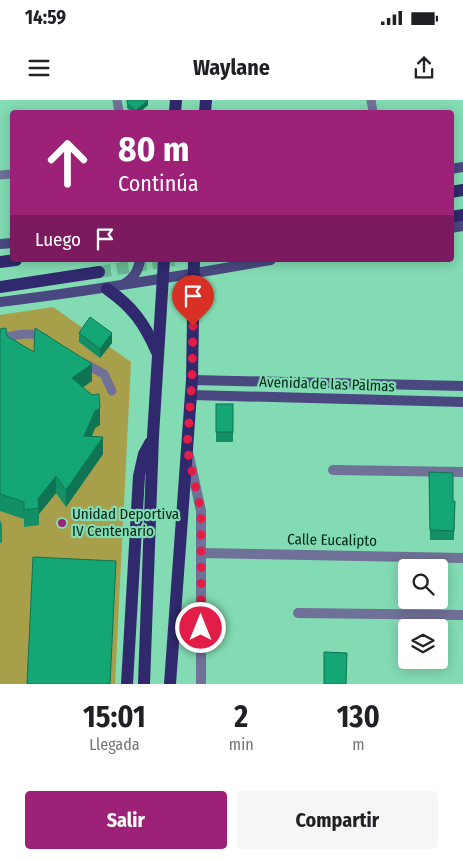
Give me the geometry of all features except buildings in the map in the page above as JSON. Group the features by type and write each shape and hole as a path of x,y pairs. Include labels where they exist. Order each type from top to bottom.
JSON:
{"main road":[{"path":"144,684 153,436 164,262"},
{"path":"170,684 192,380 194,266"},
{"path":"0,287 99,272"},
{"path":"107,289 126,302 140,319 157,354"},
{"path":"127,684 139,476 144,454 153,436"}],"street":[{"path":"121,286 131,280 138,270 140,262"},
{"path":"0,302 107,289 162,277 194,266 244,262"},
{"name":"Avenida de las Palmas","path":"192,380 463,386"},
{"name":"Avenida de las Palmas","path":"190,395 463,402"},
{"path":"187,448 201,511 201,684"},
{"path":"333,470 463,472"},
{"name":"Calle Eucalipto","path":"201,553 463,558"},
{"path":"298,613 463,615"}],"lane":[{"path":"0,339 20,334 29,334 40,336 56,346"},
{"path":"72,355 104,374 112,391"}],"shaded area":[{"name":"Unidad Deportiva IV Centenario","path":"53,307 131,362 115,684 0,684 0,315"}],"tunnel":[{"path":"99,272 162,262"}],"place":[{"name":"Unidad Deportiva IV Centenario","path":"62,523"}],"route":[{"path":"193,326 192,380 187,448 201,511 201,628"}]}
